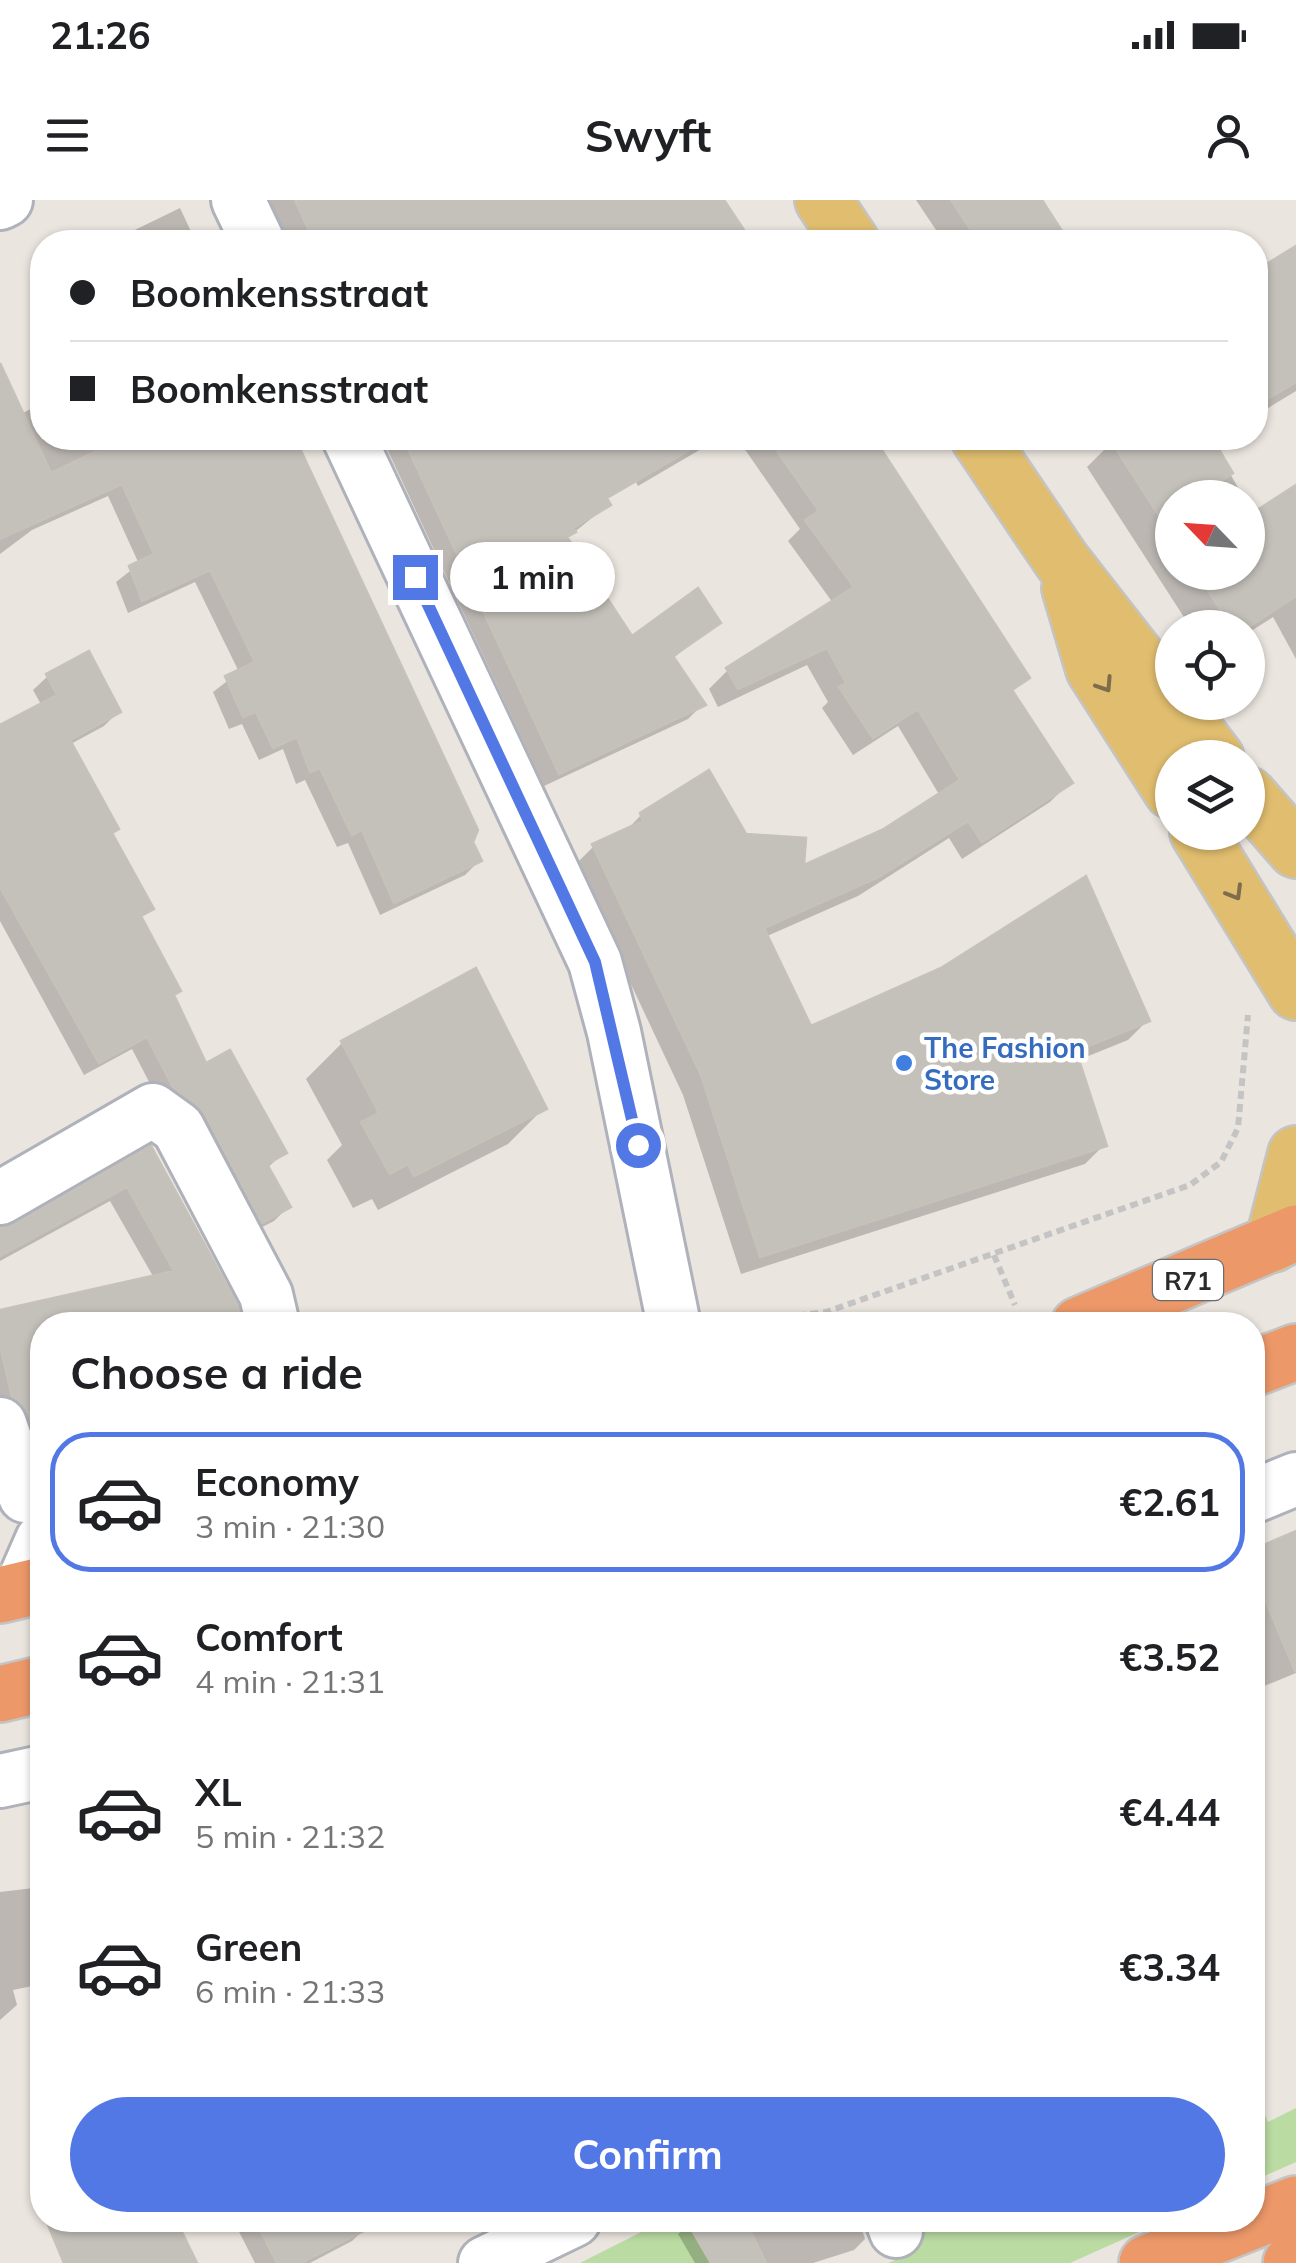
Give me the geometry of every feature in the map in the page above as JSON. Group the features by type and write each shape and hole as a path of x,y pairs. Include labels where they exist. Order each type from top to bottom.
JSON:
{"highway":[{"name":"R71","path":"1110,1312 1285,1239"},
{"path":"1265,1364 1296,1352"},
{"path":"0,1694 30,1687"},
{"path":"1265,2216 1296,2204"},
{"path":"1147,2263 1225,2232"}],"main road":[{"path":"824,200 844,230"},
{"path":"988,450 1062,561 1155,679"},
{"path":"1062,561 1094,669 1155,764"},
{"path":"1187,720 1202,740"},
{"path":"1265,814 1296,850"},
{"path":"1209,850 1296,992"},
{"path":"1285,1239 1296,1154"},
{"path":"1265,1381 1296,1382"}],"street":[{"path":"238,200 252,230"},
{"path":"355,450 595,962 630,1107 671,1312"},
{"path":"0,1198 153,1110 178,1128 266,1295 269,1312"},
{"path":"0,1424 28,1507 21,1590"},
{"path":"1265,1492 1296,1479"},
{"path":"0,1781 30,1775"},
{"path":"484,2263 549,2232"}],"path":[{"path":"826,1312 1190,1185 1221,1162 1238,1128"},
{"path":"994,1255 1016,1305"}],"green space":[{"path":"1296,2108 1296,2162 1265,2176 1265,2115 1268,2122"},
{"path":"641,2232 701,2232 714,2263 580,2263"},
{"path":"911,2232 1139,2232 1070,2263 888,2263 917,2251"}],"building":[{"path":"295,200 724,200 744,230 309,230"},
{"path":"951,200 1042,200 1061,230 971,230"},
{"path":"1296,246 1296,382 1268,398 1268,263"},
{"path":"0,363 30,428 30,450 40,450 51,473 99,450 301,450 478,830 473,842 482,861 394,903 362,830 352,835 320,768 310,772 297,737 273,748 256,712 243,717 225,676 255,662 210,570 142,601 129,566 154,554 122,484 0,539"},
{"path":"409,450 689,450 607,498 611,505 573,528 576,532 567,537 632,636 698,588 721,623 673,656 706,705 559,774"},
{"path":"776,450 882,450 1030,678 1012,690 1073,783 982,842 968,821 879,877 764,928 811,1026 941,968 1086,876 1150,1021 1076,1051 1107,1146 760,1257 701,1075 592,844 643,821 640,813 709,770 746,834 806,838 804,865 882,830 960,780 918,709 873,738 839,687 846,683 827,648 738,689 726,668 854,587 805,520 819,511"},
{"path":"1117,450 1219,450 1233,473 1222,480 1155,480 1155,510"},
{"path":"1296,485 1296,596 1265,616 1265,610 1220,610 1208,590 1265,590 1265,505"},
{"path":"89,651 121,712 70,740 119,829 112,833 154,909 141,916 181,991 174,995 206,1063 230,1050 287,1153 267,1164 291,1207 262,1223 205,1114 173,1087 147,1037 99,1063 0,887 0,725 57,695 46,674"},
{"path":"476,968 547,1109 414,1176 408,1164 390,1174 361,1122 379,1113 341,1041"},
{"path":"151,1146 239,1312 30,1312 30,1419 12,1397 0,1345 0,1310 174,1271 127,1187 0,1256 0,1228 15,1224"},
{"path":"1296,1531 1296,1671 1265,1599 1265,1544"},
{"path":"51,2232 182,2232 197,2263 64,2263"},
{"path":"261,2232 362,2232 301,2263 277,2263"},
{"path":"693,2232 751,2232 766,2263 711,2263"}],"place":[{"name":"The Fashion Store","path":"904,1063"}],"route":[{"path":"415,577 595,962 638,1145"}]}
